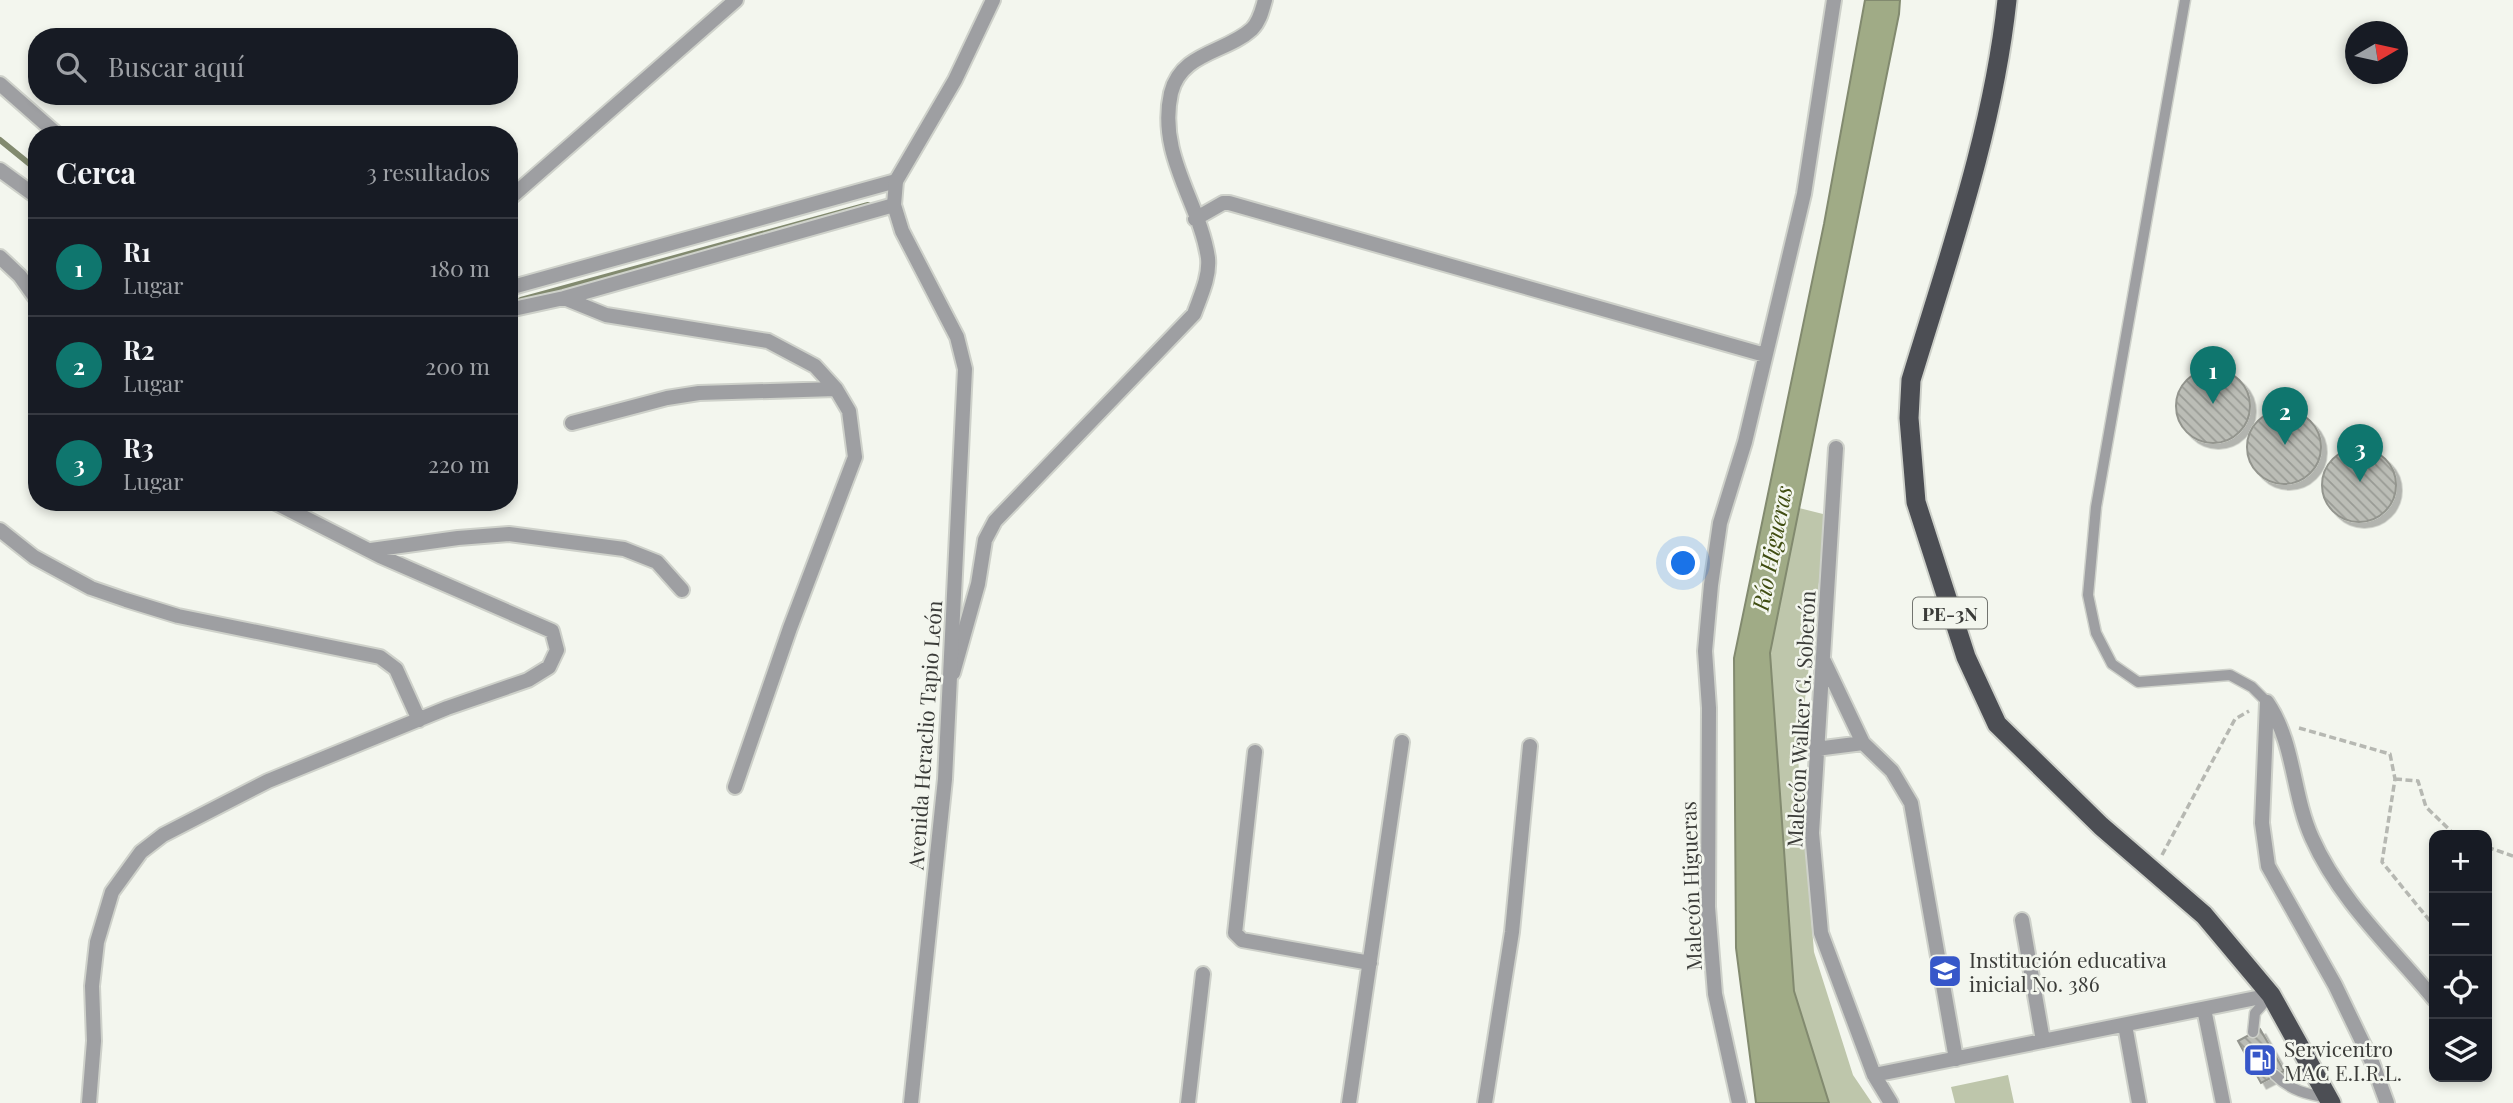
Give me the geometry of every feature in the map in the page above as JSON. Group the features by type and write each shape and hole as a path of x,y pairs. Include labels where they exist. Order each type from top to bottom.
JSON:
{"highway":[{"name":"PE-3N","path":"2007,0 2000,61 1979,156 1912,380 1909,418 1916,502 1966,657 1997,724 2101,826 2155,869 2204,915 2271,995 2330,1101"}],"street":[{"path":"518,191 736,0"},
{"path":"518,308 564,298 894,205 896,181 955,80 993,0"},
{"path":"953,674 978,584 985,540 995,521 1194,314 1206,282 1208,260 1176,168 1169,108 1171,91 1187,66 1252,29 1260,18 1265,0"},
{"name":"Malecón Higueras","path":"1739,1103 1715,994 1708,907 1709,708 1705,650 1720,523 1745,442 1804,194 1833,0"},
{"path":"0,84 48,126"},
{"path":"0,170 28,190"},
{"path":"518,286 896,181"},
{"path":"1195,219 1223,203 1229,203 1765,355"},
{"name":"Avenida Heraclio Tapio León","path":"894,205 902,231 957,337 965,369 953,674 945,779 911,1103"},
{"path":"0,257 28,287"},
{"path":"564,298 606,315 768,341 815,366 836,389 849,411 855,457 790,628 736,787"},
{"path":"572,423 667,398 699,393 836,389"},
{"name":"Malecón Walker G. Soberón","path":"1836,448 1812,833 1821,933 1874,1075 1891,1103"},
{"path":"89,1103 94,1041 92,986 97,942 112,892 141,852 163,835 268,781 419,720 528,680 549,667 557,650 552,631 369,551 291,511"},
{"path":"0,530 34,557 91,588 178,616 380,657 396,669 419,720"},
{"path":"369,551 458,538 509,534 534,537 624,549 657,562 682,590"},
{"path":"1823,657 1863,743 1892,771 1911,803 1956,1059"},
{"path":"2267,702 2281,722 2311,837 2346,899 2429,993"},
{"path":"2267,702 2262,823 2268,866 2335,985 2372,1062 2387,1103"},
{"path":"1349,1103 1402,742"},
{"path":"1816,749 1863,743"},
{"path":"1485,1103 1512,932 1530,746"},
{"path":"1255,752 1235,933 1242,940 1370,963"},
{"path":"2022,920 2043,1041"},
{"path":"1188,1103 1203,974"},
{"path":"1874,1075 2271,995"},
{"path":"2204,1009 2223,1103"},
{"path":"2125,1025 2139,1103"}],"lane":[{"path":"2185,0 2096,507 2088,595 2096,633 2112,664 2138,682 2230,675 2252,687 2267,702"},
{"path":"2253,1032 2255,1013 2271,995"},
{"path":"2276,1075 2286,1086 2301,1094 2330,1101"}],"path":[{"path":"2155,869 2235,719 2267,702"},
{"path":"2281,722 2390,754 2395,779 2382,862 2429,920"},
{"path":"2395,779 2418,781 2426,807 2450,830"},
{"path":"2492,849 2513,856"}],"shaded area":[{"path":"1799,508 1827,515 1798,758 1814,952 1853,1075 1872,1103 1829,1103 1794,991 1770,653"},
{"path":"2008,1075 2014,1103 1955,1103 1951,1087"}],"water":[{"name":"Río Higueras","path":"1865,0 1900,0 1899,14 1770,653 1794,991 1829,1103 1756,1103 1736,948 1734,658 1824,224"}],"building":[{"path":"2213,369 2234,375 2244,385 2250,406 2244,427 2234,437 2213,443 2192,437 2182,427 2176,406 2182,385 2192,375"},
{"path":"2284,410 2305,416 2315,426 2321,447 2315,468 2305,478 2284,484 2263,478 2253,468 2247,447 2253,426 2263,416"},
{"path":"2359,448 2380,454 2390,464 2396,485 2390,506 2380,516 2359,522 2338,516 2328,506 2322,485 2328,464 2338,454"},
{"path":"2260,1029 2284,1071 2261,1083 2238,1041"}],"waterway":[{"path":"0,140 28,163"},
{"path":"521,300 868,205"}],"place":[{"name":"R1","path":"2213,404"},
{"name":"R2","path":"2285,445"},
{"name":"R3","path":"2360,482"},
{"name":"Institución educativa inicial No. 386","path":"1945,971"},
{"name":"Servicentro MAC E.I.R.L.","path":"2260,1060"}]}
